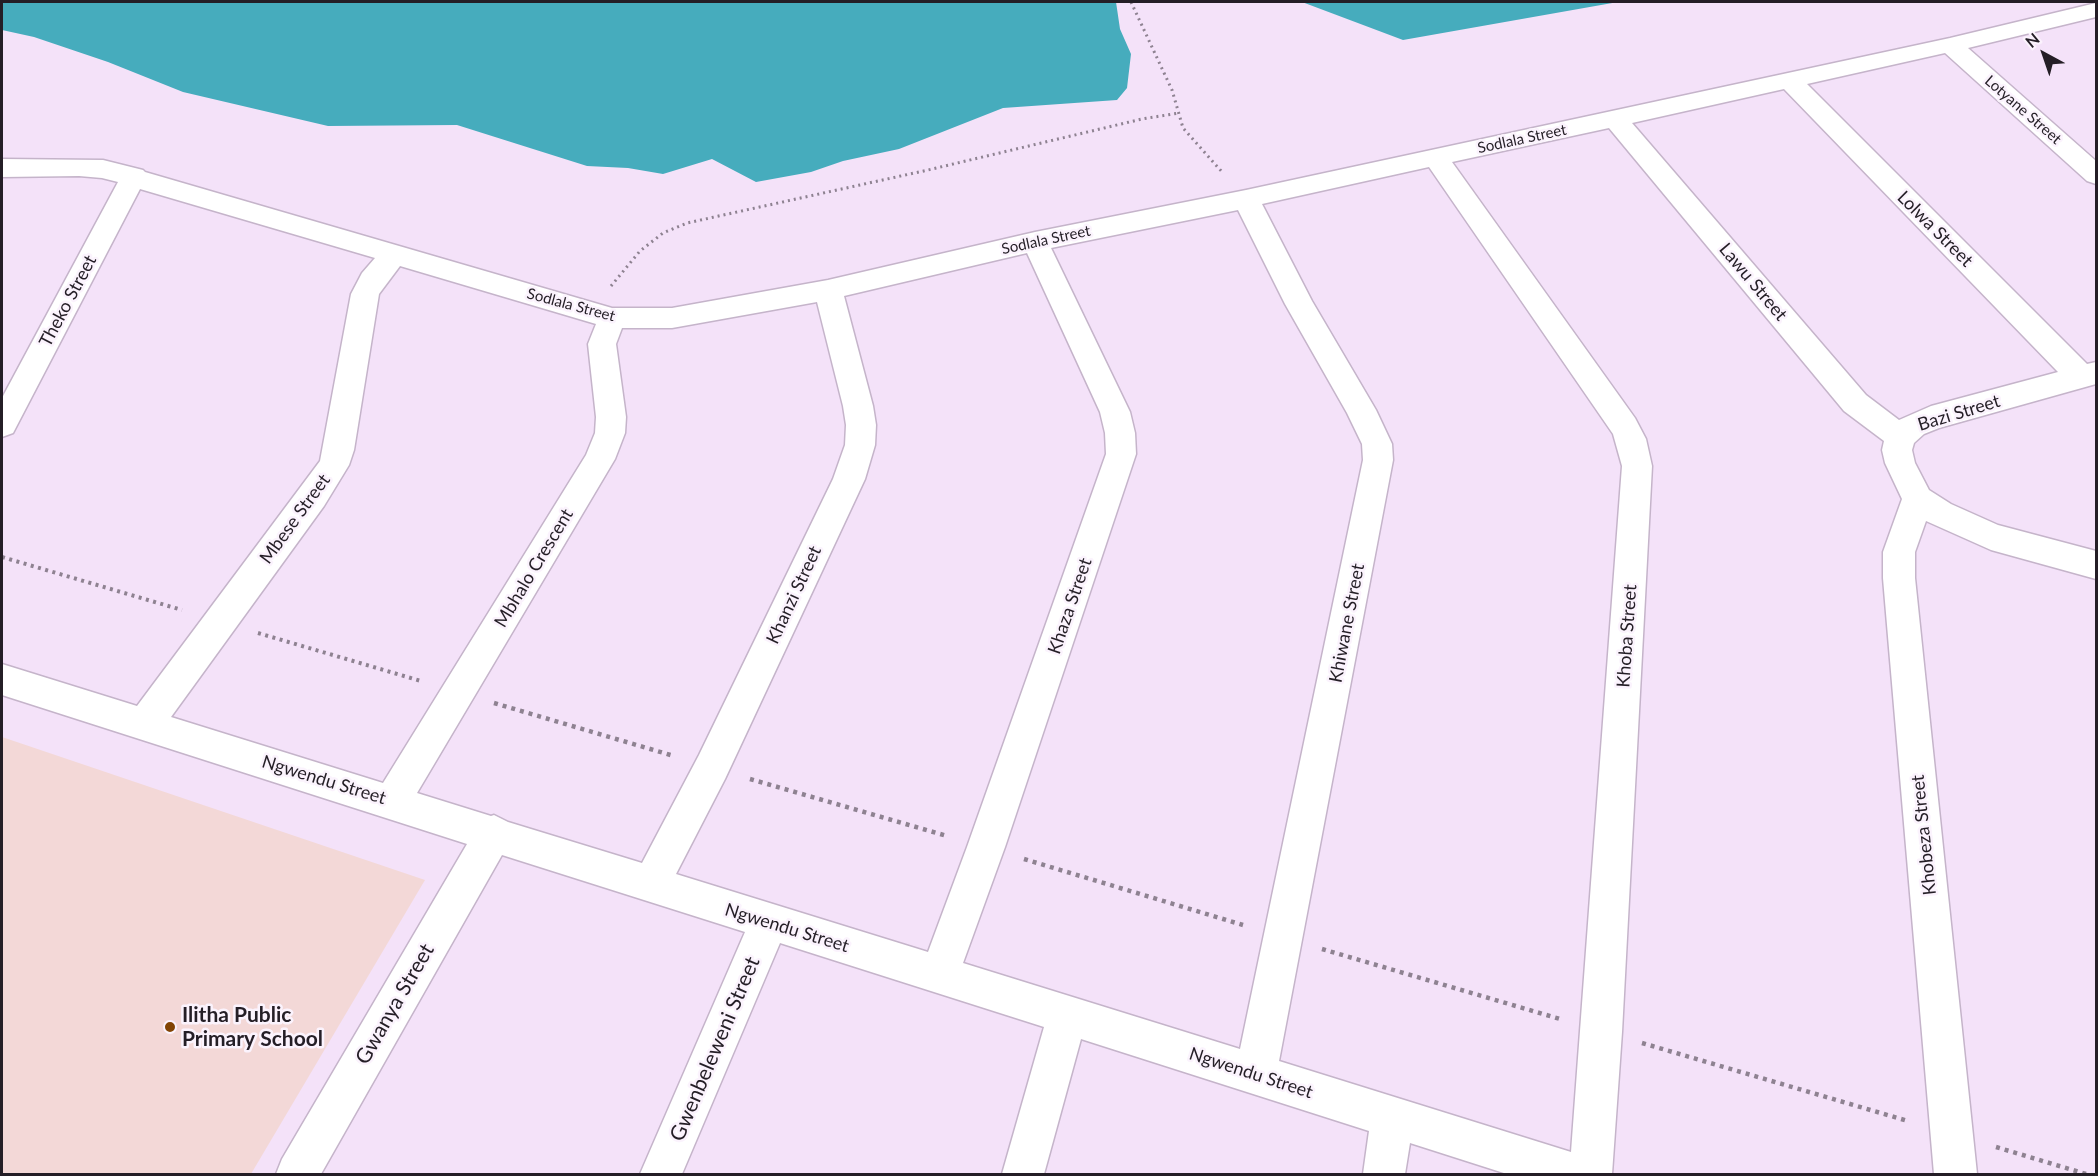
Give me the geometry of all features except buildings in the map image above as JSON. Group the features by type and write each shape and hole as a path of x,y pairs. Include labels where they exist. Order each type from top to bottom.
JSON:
{"street":[{"name":"Sodlala Street","path":"2,168 104,169 612,318 672,318 828,290 1035,242 1615,119 2097,10"},
{"name":"Lotyane Street","path":"1950,45 2097,175"},
{"name":"Lolwa Street","path":"1789,80 2089,375"},
{"name":"Lawu Street","path":"1615,119 1855,403 1900,437"},
{"name":"Khoba Street","path":"1436,158 1624,426 1631,439 1636,459 1602,1032 1591,1174"},
{"name":"Theko Street","path":"2,425 134,176"},
{"name":"Khiwane Street","path":"1246,199 1299,304 1362,411 1377,444 1378,460 1256,1074"},
{"name":"Khaza Street","path":"939,975 986,847 1121,454 1120,433 1115,412 1035,242"},
{"name":"Mbese Street","path":"145,724 334,465 339,450 365,294 372,280 394,254"},
{"name":"Khanzi Street","path":"651,884 712,767 849,479 860,445 861,425 858,406 828,290"},
{"name":"Mbhalo Crescent","path":"392,802 600,459 610,433 611,417 602,344 612,318"},
{"name":"Bazi Street","path":"1918,499 1900,463 1897,450 1900,437 1913,426 1931,418 2089,375"},
{"path":"1918,499 1940,513 1991,537 2097,565"},
{"name":"Khobeza Street","path":"1918,499 1899,552 1899,578 1956,1174"},
{"name":"Ngwendu Street","path":"2,680 1573,1174"},
{"name":"Gwanya Street","path":"297,1174 494,833"},
{"name":"Gwenbeleweni Street","path":"661,1174 770,923"},
{"path":"1023,1174 1068,1014"},
{"path":"1384,1174 1392,1117"}],"path":[{"path":"1131,2 1172,90 1183,128 1246,199"},
{"path":"612,318 602,296 640,251 663,233 687,223 928,170 1142,119 1179,113"},
{"path":"2,557 2086,1174"}],"shaded area":[{"name":"Ilitha Public Primary School","path":"2,737 425,880 251,1174 2,1174"}],"water":[{"path":"2,2 1116,2 1120,29 1131,54 1127,88 1117,100 1003,108 899,149 843,161 811,172 756,182 712,159 663,174 628,168 587,166 457,125 328,126 183,92 108,62 34,37 2,30"},
{"path":"1302,2 1618,2 1403,40"}],"place":[{"name":"Ilitha Public Primary School","path":"170,1027"}]}
